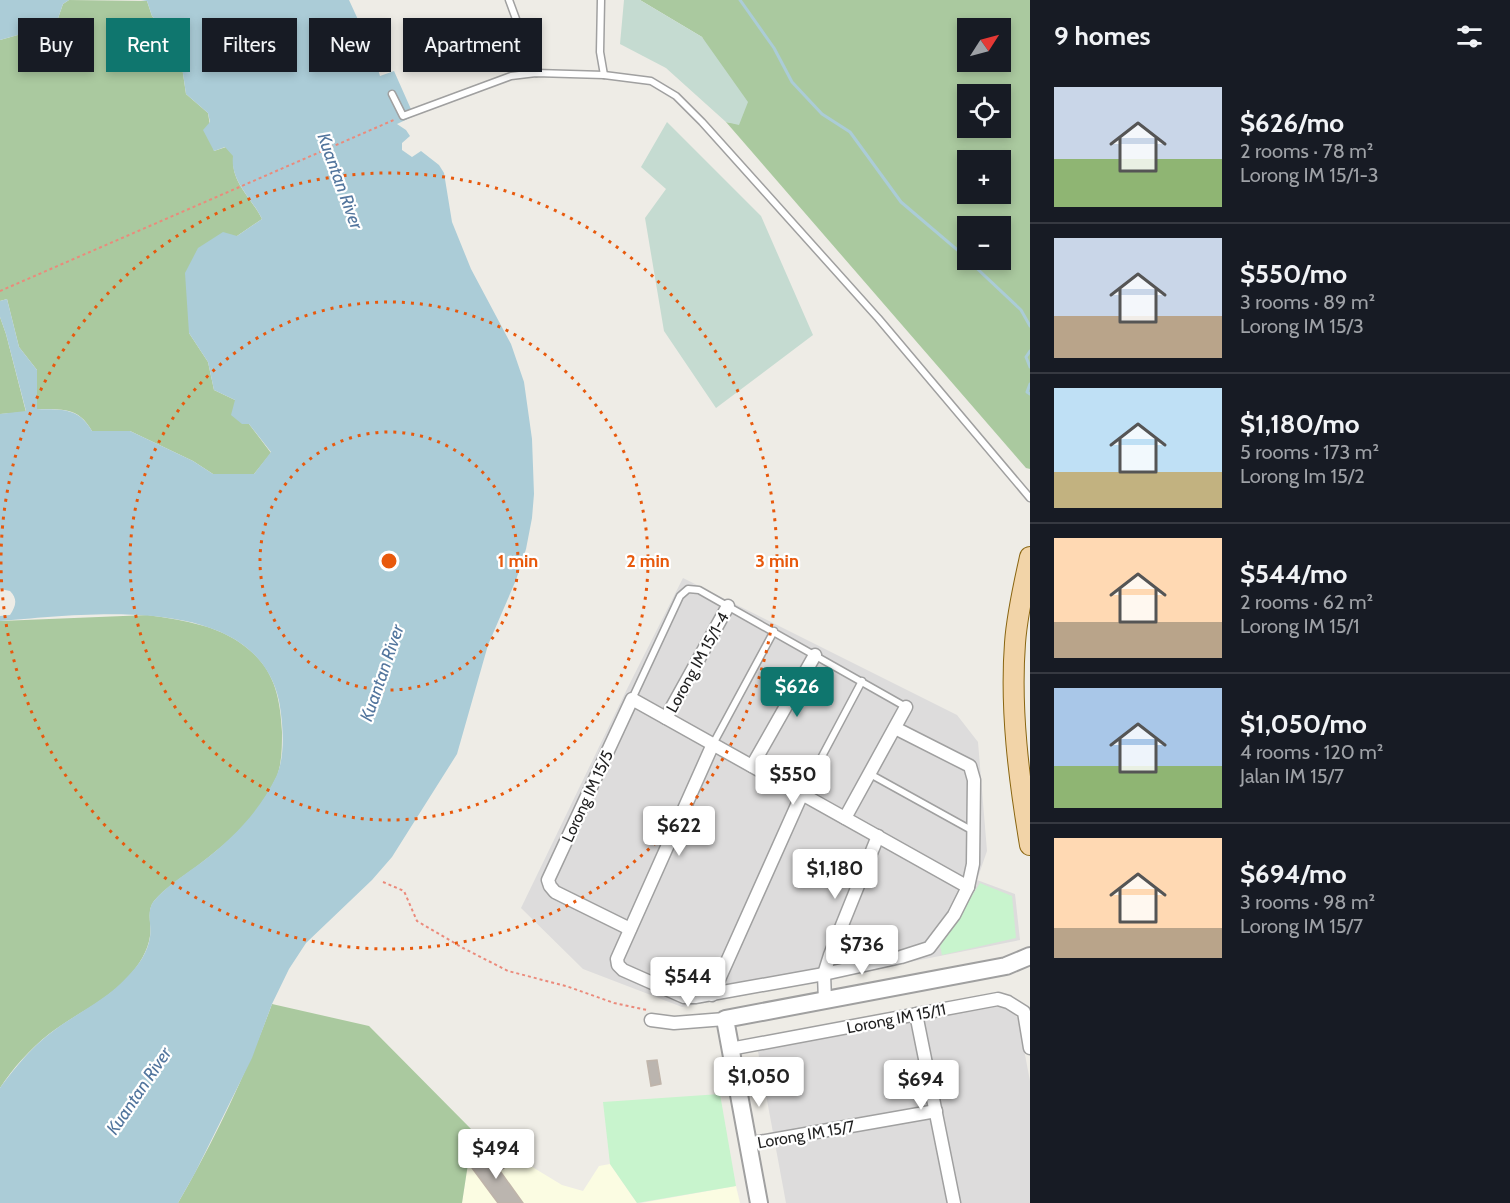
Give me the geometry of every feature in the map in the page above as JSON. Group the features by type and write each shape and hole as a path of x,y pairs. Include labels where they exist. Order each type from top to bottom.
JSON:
{"main road":[{"path":"1030,557 1015,642 1013,693 1020,773 1030,845"}],"street":[{"name":"Lorong IM 15/1-4","path":"666,718 728,606"},
{"path":"753,766 815,655"},
{"path":"632,699 968,887"},
{"name":"Lorong IM 15/5","path":"630,929 555,892 550,886 549,876 632,699"},
{"path":"845,818 906,707"},
{"path":"713,744 617,959 618,965 623,970 684,997 712,995 824,974 902,957 929,948 954,915 968,887 973,864 974,780 970,766 895,728"},
{"path":"712,995 802,794"},
{"path":"825,1001 824,974 878,836"},
{"path":"651,1020 674,1023 725,1019 1006,966 1030,956"},
{"path":"1006,966 1030,968"},
{"name":"Lorong IM 15/11","path":"730,1049 998,999 1024,1012 1030,1048"},
{"path":"916,1014 954,1203"},
{"path":"725,1019 759,1203"},
{"name":"Lorong IM 15/7","path":"748,1144 936,1111"}],"lane":[{"path":"509,0 536,73"},
{"path":"600,0 600,52 604,75"},
{"path":"392,94 403,116 511,76 536,73 604,75 651,81 676,96 878,318 1030,498"},
{"path":"632,699 680,596 688,589 699,590 906,707"},
{"path":"713,744 774,632"},
{"path":"802,794 862,681"},
{"path":"870,774 973,831"}],"path":[{"path":"0,291 396,119"},
{"path":"383,882 404,891 417,921 472,953 508,971 566,986 614,1004 647,1010 651,1012 651,1020"}],"shaded area":[{"path":"624,0 640,0 702,37 748,102 739,125 726,122 666,68 620,44"},
{"path":"667,122 761,216 813,335 716,408 664,331 645,218 666,189 641,167"},
{"path":"683,578 957,715 978,742 987,851 977,880 1015,894 1020,940 682,1007 583,969 521,908"},
{"path":"998,1005 1008,1008 1018,1018 1030,1081 1030,1203 786,1203 757,1046"},
{"path":"473,1131 562,1185 583,1191 599,1166 610,1164 637,1203 462,1203"},
{"path":"736,1186 740,1203 641,1203"}],"green space":[{"path":"69,0 147,1 154,18 106,18 106,72 183,72 186,94 208,113 214,151 226,147 234,156 233,165 238,181 262,219 237,236 189,333 208,362 214,390 235,400 249,424 271,453 254,474 213,474 193,461 130,431 92,431 87,423 75,413 37,409 37,370 19,347 7,299 0,301 0,40 18,35 18,72 94,72 94,18 58,18 63,4"},
{"path":"640,0 1030,0 1030,469 1026,468 726,122 739,124 702,37"},
{"path":"0,317 6,334 26,412 0,414"},
{"path":"148,615 218,631 239,642 260,660 272,681 279,705 282,737 279,771 264,800 241,828 154,901 150,909 149,942 140,962 129,976 111,993 42,1040 22,1059 0,1088 0,621"},
{"path":"980,883 1012,896 1016,938 942,955 940,946"},
{"path":"272,1004 369,1026 473,1131 462,1203 178,1203 229,1105"},
{"path":"720,1094 736,1186 637,1203 610,1164 603,1102"}],"water":[{"path":"0,0 69,0 63,4 58,18 18,18 18,35 0,40"},
{"name":"Kuantan River","path":"141,0 349,0 357,18 309,18 309,72 379,72 380,76 394,71 414,116 397,124 410,136 402,143 402,150 412,157 421,151 439,165 444,173 452,222 471,269 511,344 524,382 532,439 534,494 532,518 526,549 516,580 488,645 457,754 392,857 372,880 306,943 289,969 272,1004 252,1058 178,1203 0,1203 0,1088 41,1040 110,993 132,972 149,943 150,910 153,902 170,885 213,853 244,824 269,790 276,777 281,759 282,729 279,701 264,665 237,641 202,625 162,617 118,614 75,615 0,621 0,616 10,615 15,603 10,591 0,589 0,414 26,411 0,317 0,301 7,299 19,347 37,370 37,409 69,411 87,423 92,431 130,431 193,461 213,474 254,474 271,452 249,424 242,424 231,415 235,400 214,390 208,362 189,333 185,273 198,248 223,232 237,236 262,219 238,181 233,156 225,147 214,151 203,130 210,122 208,113 186,94 183,72 190,72 190,18 154,18 147,1"}],"building":[{"path":"657,1060 661,1084 651,1086 647,1061"},
{"path":"488,1156 493,1163 502,1156 508,1165 500,1171 523,1203 498,1203 472,1168"}],"waterway":[{"path":"740,0 774,48 792,82 822,114 850,132 901,202 957,250"},
{"path":"979,270 1021,310 1030,326"},
{"path":"1030,351 1026,357 1030,367"},
{"path":"1030,384 1027,392 1030,394"}]}
